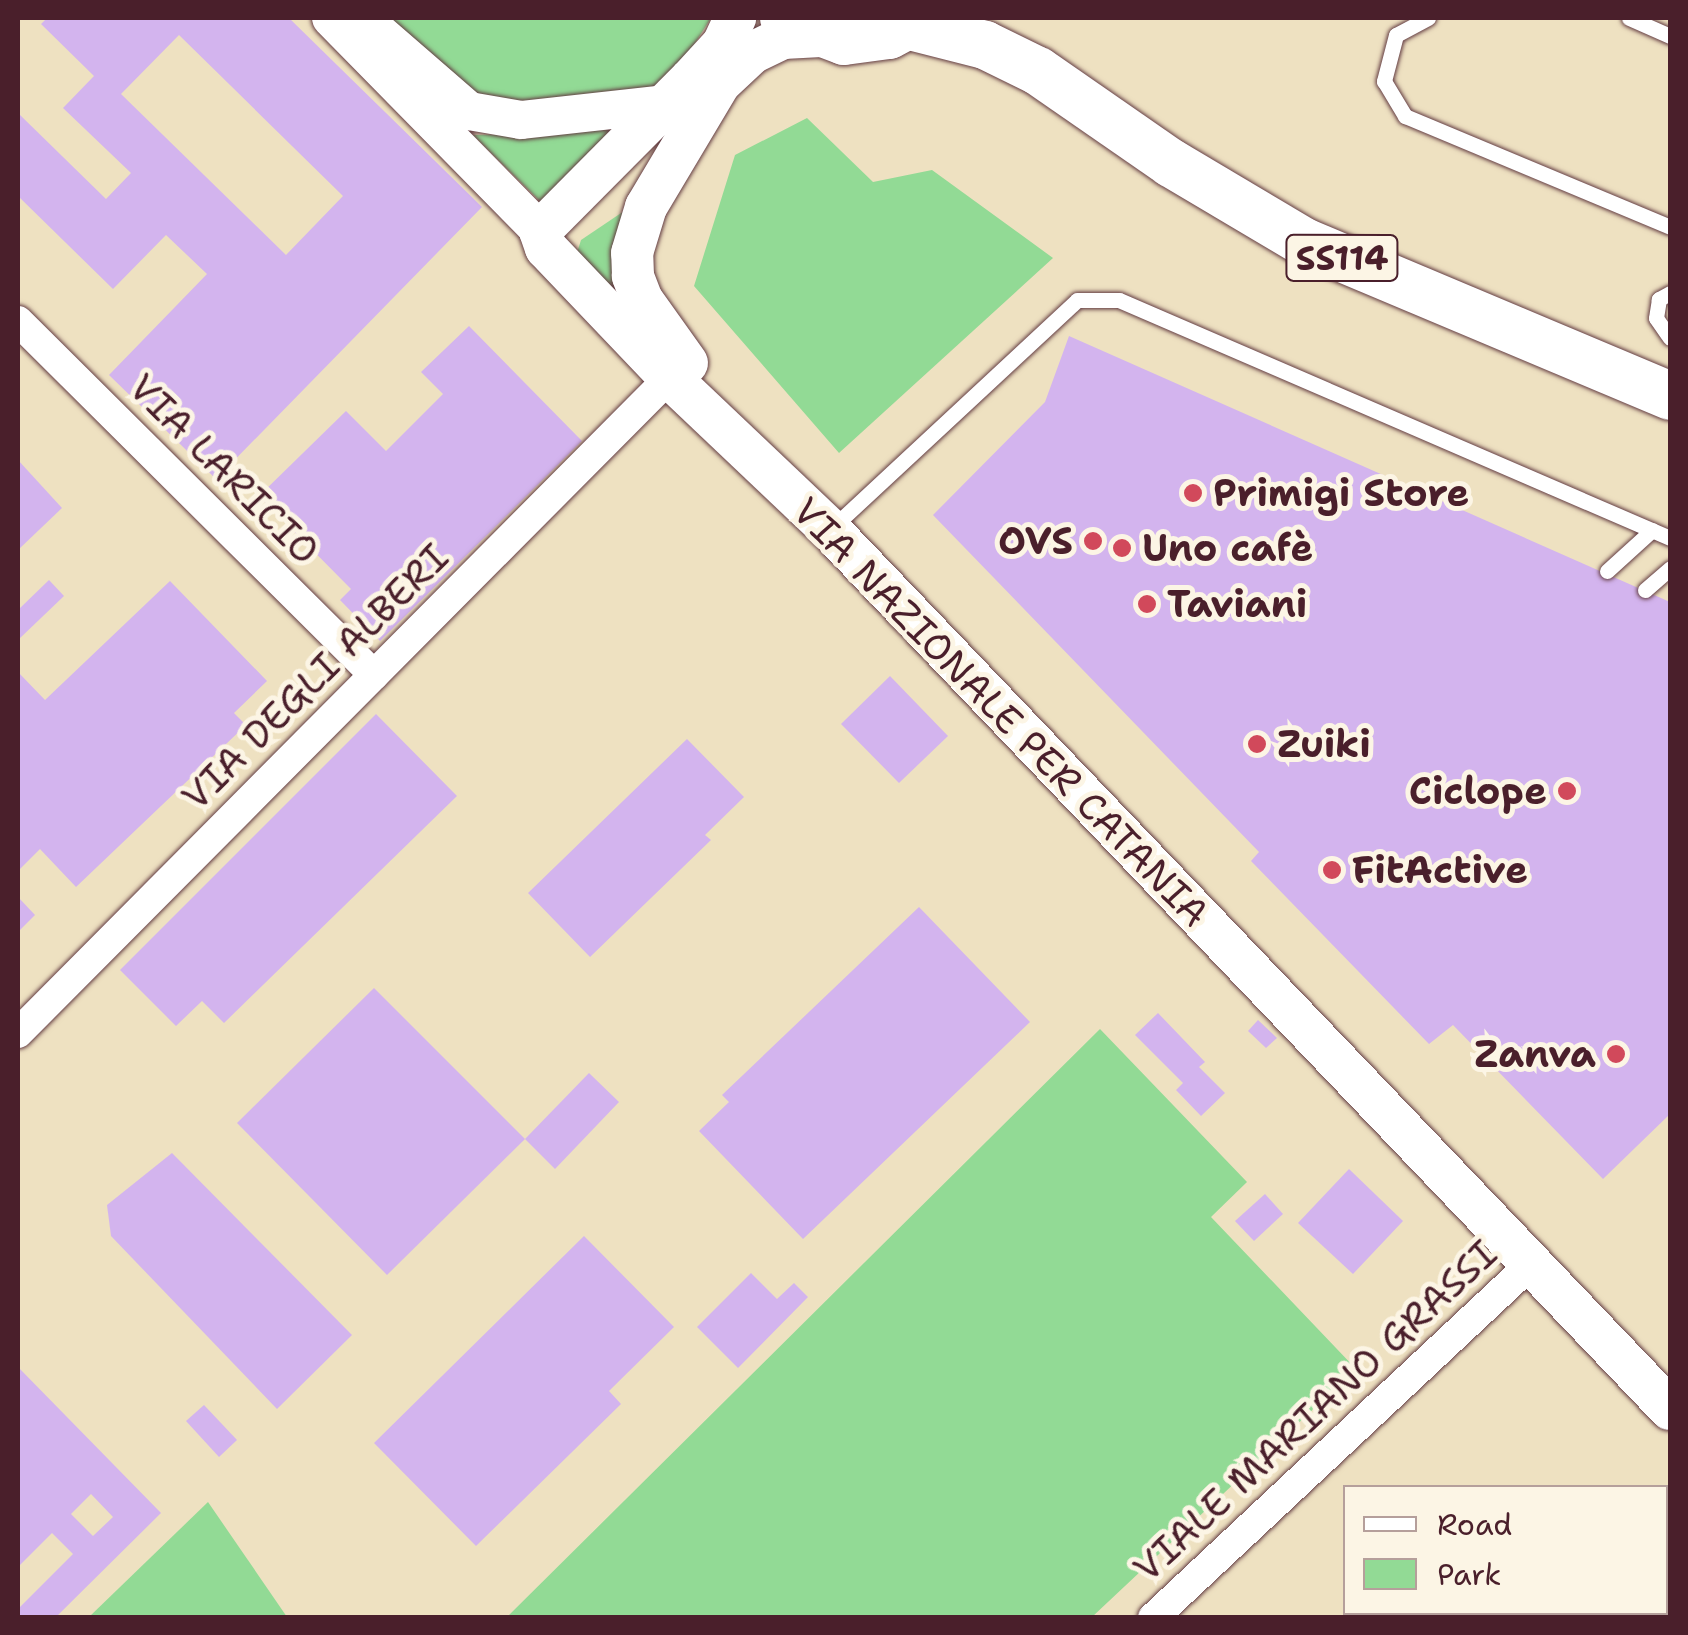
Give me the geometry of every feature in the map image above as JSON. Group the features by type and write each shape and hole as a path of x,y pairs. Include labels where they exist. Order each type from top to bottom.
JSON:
{"main road":[{"path":"540,231 723,44 735,18"},
{"path":"994,18 1038,71"},
{"path":"678,370 642,300 632,253 646,207 678,150 720,82 752,53 803,27 867,40 915,22 985,45 1038,71"},
{"name":"SS114","path":"1038,71 1171,163 1304,242 1670,396"},
{"path":"540,231 580,223 678,150"},
{"name":"VIA NAZIONALE PER CATANIA","path":"540,231 546,248 678,370 1670,1409"}],"street":[{"name":"VIA NAZIONALE PER CATANIA","path":"331,18 540,231"},
{"path":"362,18 469,111 521,120 666,104"},
{"name":"VIA LARICIO","path":"18,321 374,674"},
{"name":"VIA DEGLI ALBERI","path":"18,1033 678,370"},
{"name":"VIALE MARIANO GRASSI","path":"1152,1618 1532,1262"}],"lane":[{"path":"1428,18 1396,35 1384,81 1405,116 1670,227"},
{"path":"1629,18 1670,36"},
{"path":"1670,293 1659,300 1656,318 1670,338"},
{"path":"830,530 1076,300 1119,300 1670,538"},
{"path":"1607,571 1652,530"},
{"path":"1645,590 1670,568"}],"green space":[{"path":"381,18 711,18 676,73 648,90 577,104 493,101 449,79"},
{"path":"807,118 873,182 932,170 1053,258 839,453 694,286 735,155"},
{"path":"621,129 546,207 473,135 518,134"},
{"path":"633,205 612,298 575,259 581,240"},
{"path":"1100,1029 1247,1182 1211,1217 1356,1369 1092,1617 507,1617"},
{"path":"208,1502 287,1617 89,1617"}],"building":[{"path":"47,18 289,18 482,207 216,479 109,375 207,274 166,235 113,289 18,196 18,113 106,199 131,173 63,108 94,76 41,24","holes":["179,35 343,196 286,255 121,94"]},
{"path":"469,326 582,441 380,641 340,600 351,589 259,496 346,411 386,451 443,394 421,372"},
{"path":"1069,336 1670,602 1670,1114 1603,1179 1453,1025 1429,1044 1251,861 1259,852 933,515 1045,402"},
{"path":"18,460 62,508 18,550"},
{"path":"49,580 64,596 18,640 18,610"},
{"path":"170,581 267,681 234,713 246,725 76,887 40,849 18,871 18,672 45,700"},
{"path":"890,676 948,736 899,783 841,724"},
{"path":"376,714 457,796 224,1023 202,1001 176,1026 120,970"},
{"path":"687,739 744,797 705,835 711,840 590,957 528,893"},
{"path":"18,897 35,915 18,932"},
{"path":"919,907 1030,1022 803,1239 699,1131 729,1102 722,1095"},
{"path":"374,988 525,1139 387,1275 237,1123"},
{"path":"1158,1013 1205,1062 1199,1067 1225,1093 1201,1116 1176,1090 1183,1083 1135,1035"},
{"path":"1258,1020 1277,1038 1266,1048 1248,1031"},
{"path":"589,1073 619,1102 555,1169 525,1139"},
{"path":"172,1153 352,1335 277,1409 111,1236 107,1205"},
{"path":"1349,1169 1403,1221 1353,1274 1298,1223"},
{"path":"1265,1194 1283,1214 1254,1241 1235,1221"},
{"path":"584,1236 674,1327 609,1391 621,1404 476,1546 374,1443"},
{"path":"751,1273 777,1299 794,1283 808,1297 738,1368 697,1327"},
{"path":"18,1367 161,1513 55,1618 18,1618 18,1609 73,1554 52,1533 18,1567","holes":["91,1494 113,1517 93,1536 71,1514"]},
{"path":"204,1405 237,1440 219,1457 186,1421"}],"place":[{"name":"Primigi Store","path":"1193,493"},
{"name":"OVS","path":"1093,541"},
{"name":"Uno cafè","path":"1122,548"},
{"name":"Taviani","path":"1147,604"},
{"name":"Zuiki","path":"1257,744"},
{"name":"Ciclope","path":"1567,791"},
{"name":"FitActive","path":"1332,870"},
{"name":"Zanva","path":"1616,1054"}]}
